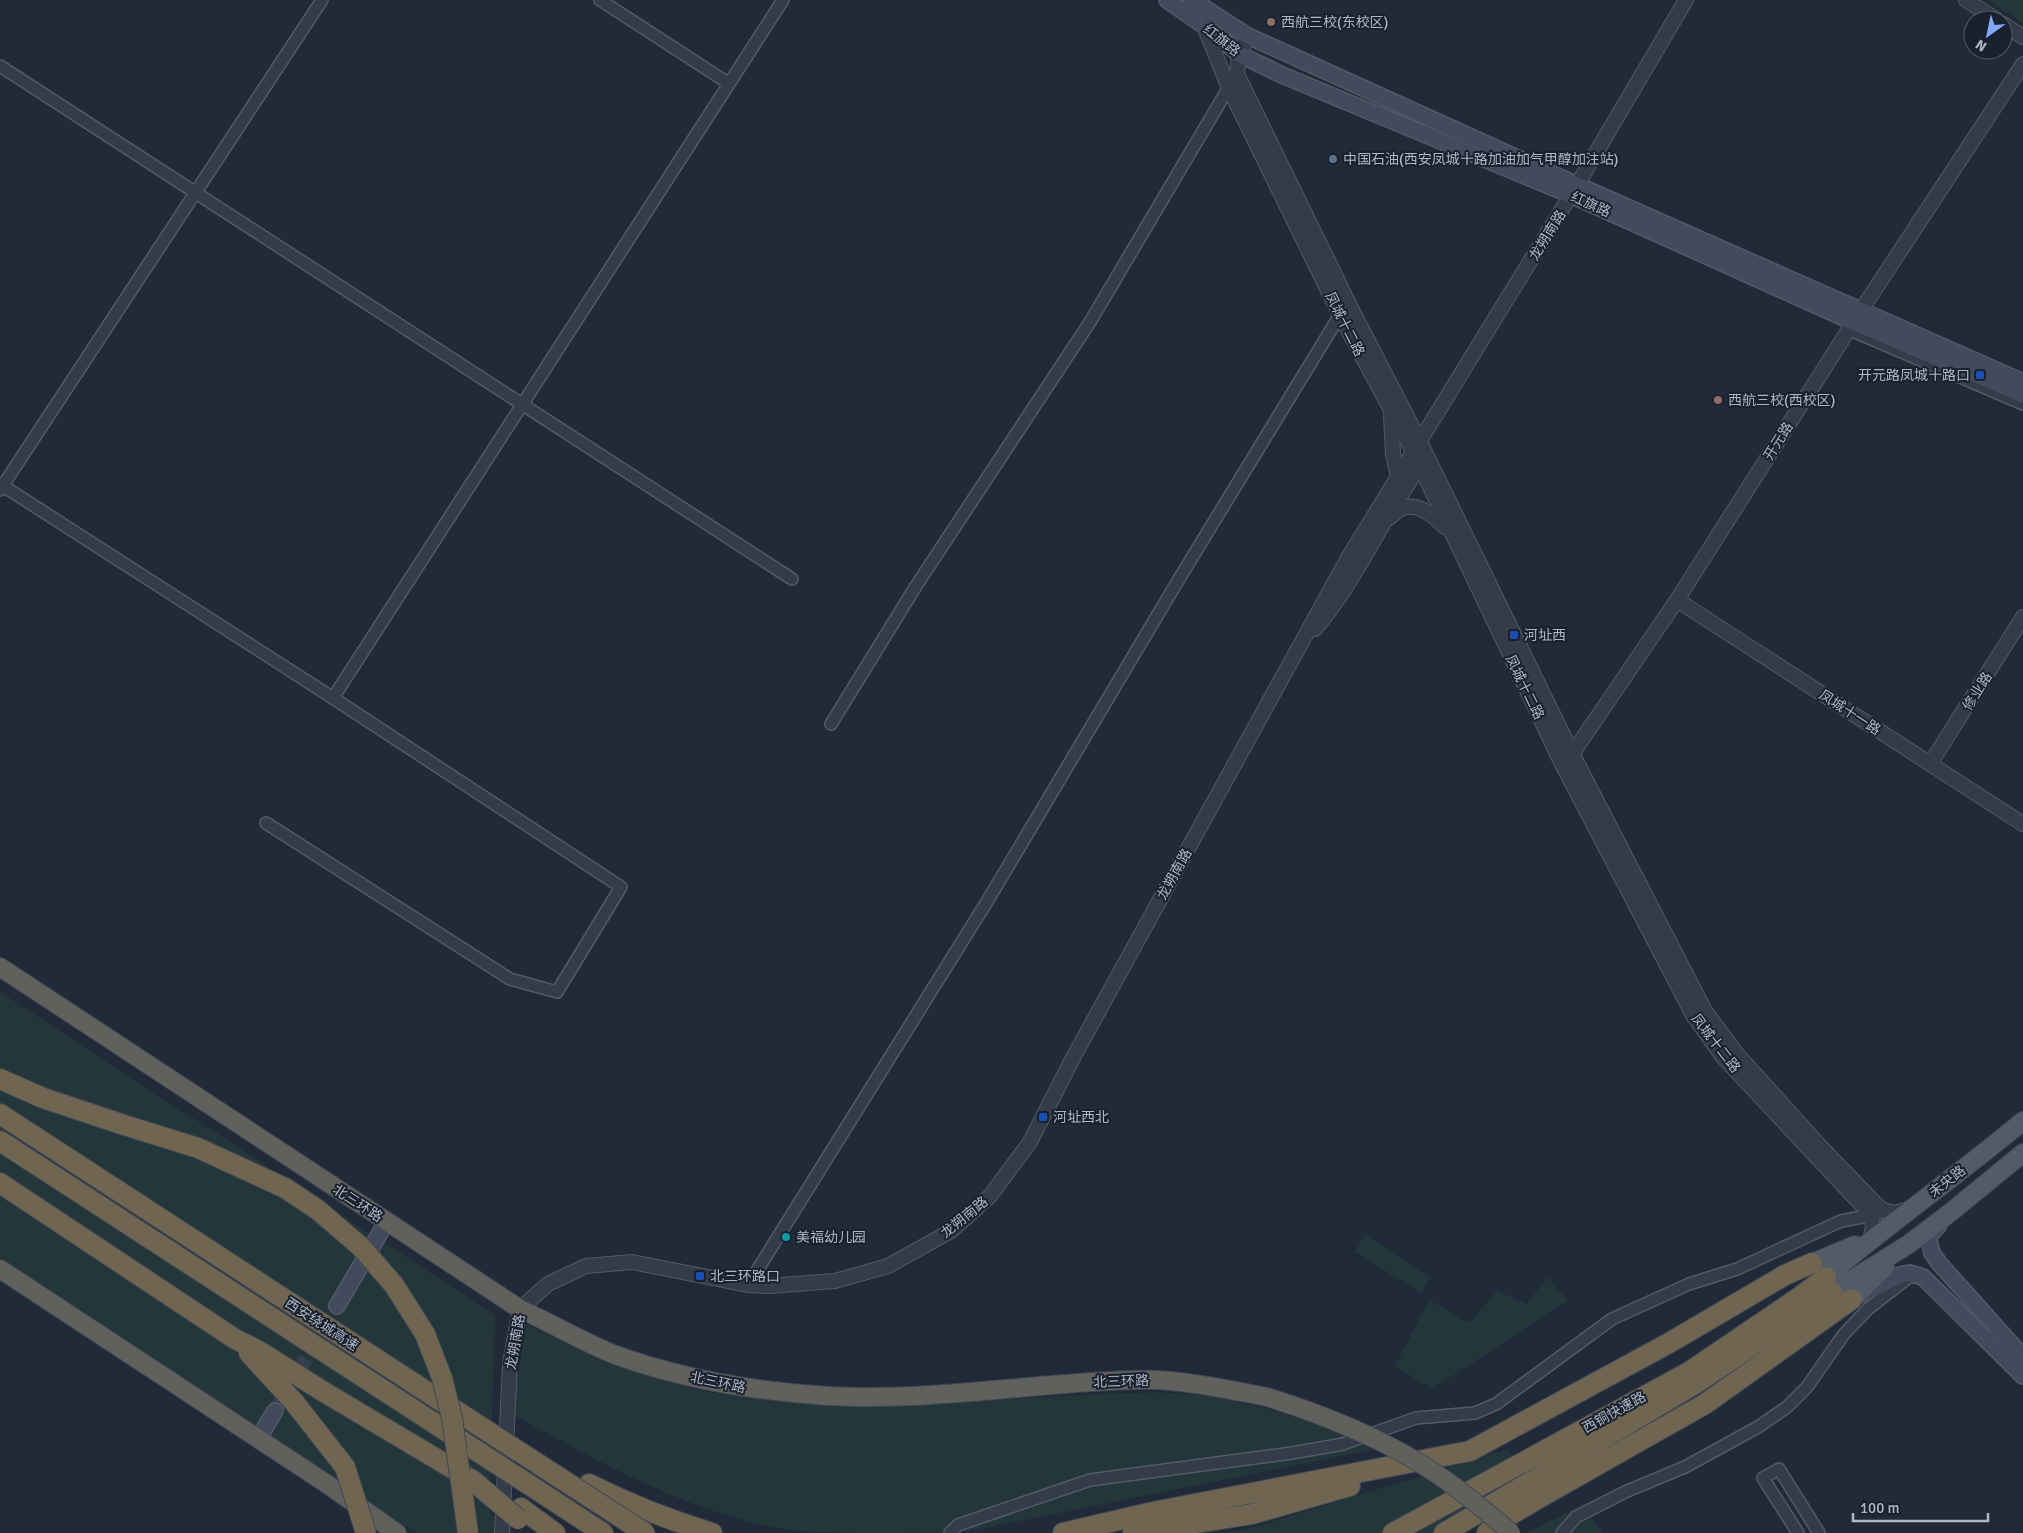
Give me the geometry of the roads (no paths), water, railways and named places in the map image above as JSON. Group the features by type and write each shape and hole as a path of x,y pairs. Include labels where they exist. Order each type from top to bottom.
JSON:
{"highway":[{"name":"北三环路","path":"0,967 520,1309 613,1353 672,1372 750,1389 818,1396 894,1396 1156,1380 1200,1384 1267,1398 1313,1412 1358,1430 1404,1453 1456,1487 1511,1533"},
{"path":"0,1079 43,1098 198,1148 284,1188 318,1210 361,1247 394,1284 425,1334 442,1378 452,1418 468,1533"},
{"name":"西安绕城高速","path":"0,1114 645,1533"},
{"name":"西安绕城高速","path":"0,1141 604,1533"},
{"path":"0,1183 235,1339 259,1351 472,1480 519,1513 555,1533"},
{"path":"0,1269 258,1438 397,1533"},
{"path":"1133,1533 1252,1514 1470,1451 1669,1343 1785,1275 1823,1277"},
{"name":"西铜快速路","path":"1393,1533 1689,1372 1801,1296 1823,1277"},
{"name":"西铜快速路","path":"1444,1533 1695,1384 1823,1277"},
{"path":"1487,1533 1495,1524 1539,1498 1706,1404 1852,1299"},
{"path":"235,1339 294,1402 345,1467 366,1533"},
{"path":"498,1438 622,1500 672,1521 712,1533"},
{"path":"1063,1533 1152,1512 1470,1451"},
{"path":"519,1513 536,1533"}],"main road":[{"name":"红旗路","path":"1167,0 1248,36 1854,321 2023,394"},
{"name":"红旗路","path":"1192,0 1239,54 1282,75 1574,190"},
{"name":"红旗路","path":"1854,321 2023,382"},
{"name":"未央路","path":"1823,1277 2023,1121"},
{"name":"未央路","path":"1909,1244 2023,1153"},
{"path":"1951,1212 1928,1237 1932,1252 1954,1282 2023,1357"},
{"path":"337,1306 387,1221"},
{"path":"1823,1277 1909,1244"},
{"path":"1852,1299 1909,1244"},
{"path":"1852,1299 1909,1272 1923,1277 2023,1376"},
{"path":"258,1438 275,1411"}],"street":[{"path":"266,824 510,979 557,992 621,887 333,698 1,486 322,0"},
{"path":"600,0 728,83"},
{"path":"333,698 783,0"},
{"name":"龙朔南路","path":"502,1533 510,1364 520,1309 548,1284 586,1266 632,1262 748,1285 769,1286 835,1281 888,1266 951,1231 990,1196 1030,1142 1074,1056 1304,640 1321,605 1398,477 1417,452 1686,0"},
{"path":"1966,0 1982,10"},
{"name":"凤城十二路","path":"1208,19 1229,88 1705,1011 1736,1054 1814,1139 1881,1210 1892,1213"},
{"path":"831,724 916,586 1090,322 1237,74 1239,54 1248,36"},
{"name":"开元路","path":"1564,767 1677,600 1854,321 2023,64"},
{"path":"0,66 792,579"},
{"name":"凤城十二路","path":"1237,74 1391,412 1417,452 1451,532 1564,767 1693,1015 1722,1056 1871,1215"},
{"path":"748,1285 988,900 1179,579 1345,311"},
{"path":"1854,321 2023,404"},
{"path":"1391,412 1393,454 1398,477"},
{"name":"龙朔南路","path":"1304,640 1329,612 1385,522 1417,452"},
{"path":"1385,522 1403,508 1417,508 1427,511 1451,532"},
{"name":"凤城十一路","path":"1677,600 2023,824"},
{"name":"修业路","path":"1930,764 2023,617"},
{"path":"950,1533 958,1524 1090,1480 1292,1453 1343,1444 1416,1418 1475,1413 1496,1404 1612,1319 1689,1284 1737,1269 1841,1221 1912,1209"},
{"path":"1870,1239 1873,1228 1871,1215"},
{"path":"1562,1533 1576,1517 1625,1492 1685,1467 1758,1427 1787,1407 1808,1388 1844,1334 1868,1309 1914,1274"},
{"path":"1798,1533 1763,1478 1779,1469 1819,1533"}],"tunnel":[{"path":"275,1411 337,1306"}],"place":[{"name":"西航三校(东校区)","path":"1271,22"},
{"name":"中国石油(西安凤城十路加油加气甲醇加注站)","path":"1333,159"},
{"name":"开元路凤城十路口","path":"1980,375"},
{"name":"西航三校(西校区)","path":"1718,400"},
{"name":"河址西","path":"1514,635"},
{"name":"河址西北","path":"1043,1117"},
{"name":"美福幼儿园","path":"786,1237"},
{"name":"北三环路口","path":"700,1276"}]}
